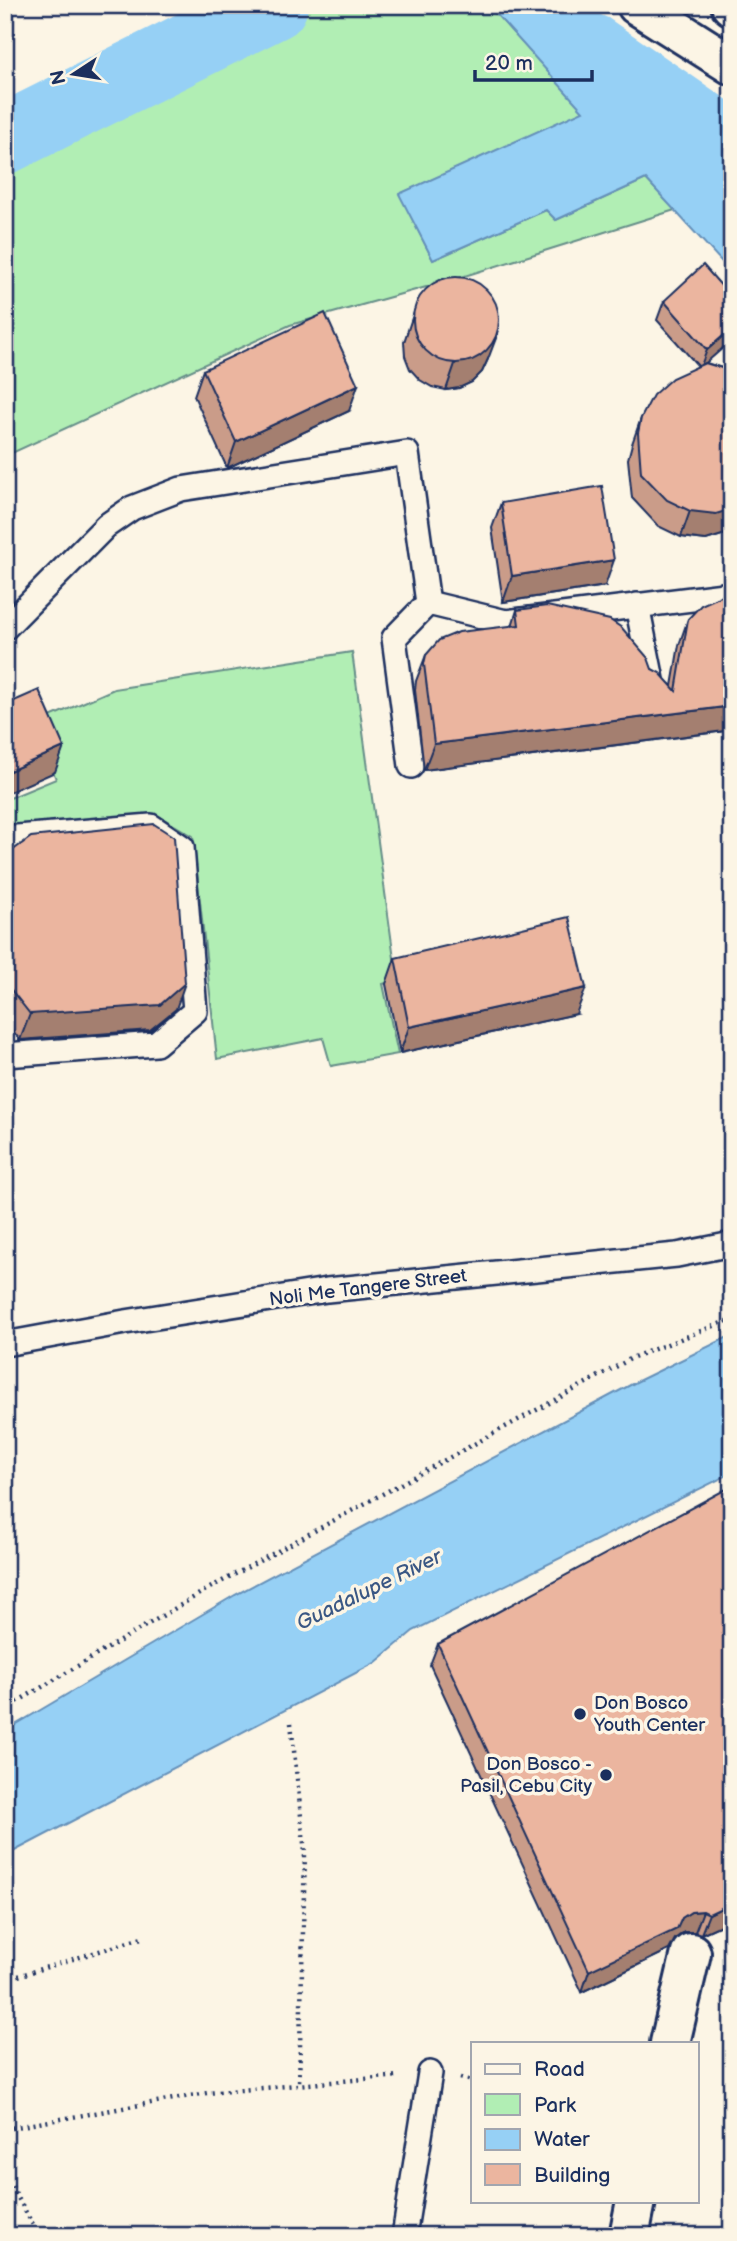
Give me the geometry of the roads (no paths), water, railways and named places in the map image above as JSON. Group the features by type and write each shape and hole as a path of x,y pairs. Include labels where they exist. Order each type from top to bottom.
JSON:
{"main road":[{"path":"637,5 732,65"},
{"path":"670,2042 691,1953"},
{"path":"629,2236 636,2202"}],"lane":[{"path":"5,628 106,526 132,508 181,489 407,453 428,603"},
{"path":"428,603 506,622 732,594"},
{"path":"411,766 394,638 428,603"},
{"path":"637,605 653,685"},
{"path":"5,838 151,826 182,847 195,1011 156,1044 5,1055"},
{"name":"Noli Me Tangere Street","path":"5,1344 327,1290 677,1255 732,1244"},
{"path":"404,2236 430,2073"}],"water":[{"path":"488,5 732,5 732,273 646,179 556,220 546,210 433,260 399,194 583,111"},
{"name":"Guadalupe River","path":"732,1335 732,1473 413,1631 375,1663 5,1856 5,1731 235,1595 636,1382"}],"waterway":[{"path":"5,139 273,5"}],"place":[{"name":"Don Bosco Youth Center","path":"580,1714"},
{"name":"Don Bosco - Pasil, Cebu City","path":"606,1775"}]}
